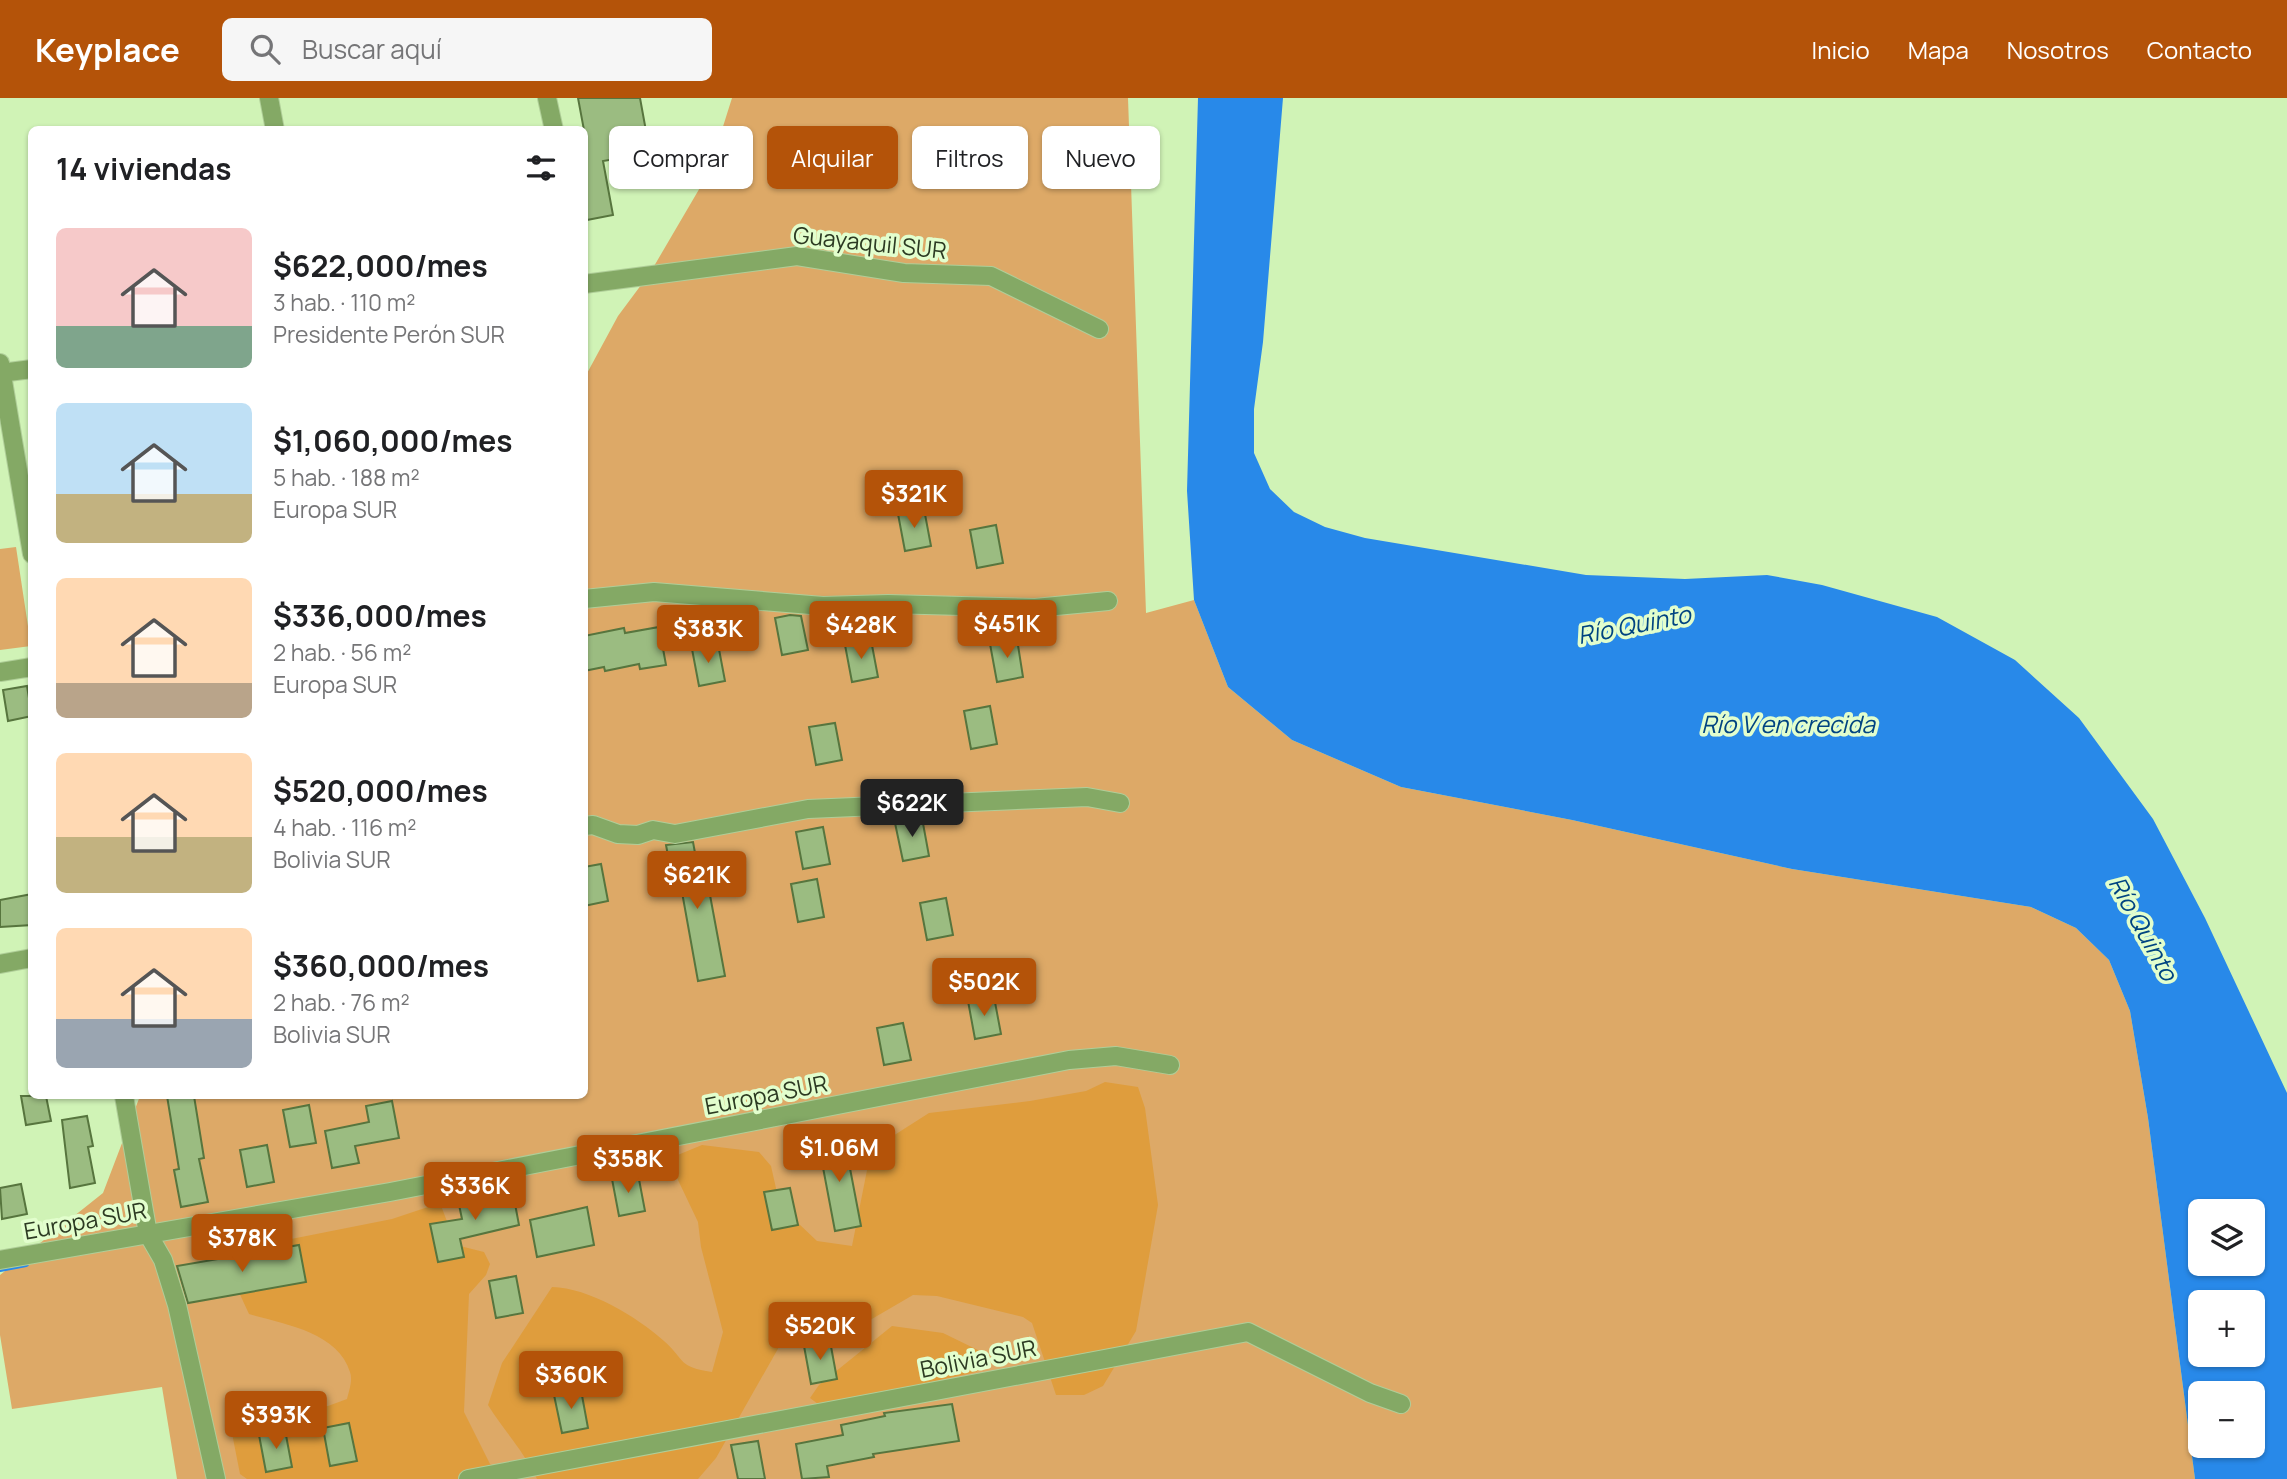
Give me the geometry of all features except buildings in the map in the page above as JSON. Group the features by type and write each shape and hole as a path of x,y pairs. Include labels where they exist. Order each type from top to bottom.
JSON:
{"street":[{"path":"269,98 274,126"},
{"path":"547,98 553,126"},
{"name":"Guayaquil SUR","path":"588,283 797,256 904,273 991,276 1099,329"},
{"path":"28,369 1,370 28,530"},
{"path":"588,599 654,592 823,606 888,604 1035,608 1108,601"},
{"path":"0,672 28,668"},
{"path":"588,825 618,834 638,835 653,830 675,834 808,809 1087,797 1120,803"},
{"path":"0,964 28,959"},
{"name":"Europa SUR","path":"0,1260 390,1192 1069,1060 1116,1056 1170,1065"},
{"path":"125,1099 148,1234 163,1260 177,1305 216,1479"},
{"name":"Bolivia SUR","path":"468,1479 1248,1332 1370,1393 1401,1404"}],"shaded area":[{"path":"732,98 1128,98 1129,126 1042,126 1042,189 1131,189 1146,613 1194,600 1228,687 1292,740 1401,787 1572,820 1792,869 2031,907 2076,928 2109,960 2130,1011 2148,1118 2188,1425 2188,1458 2192,1458 2195,1479 177,1479 162,1387 12,1409 0,1335 0,1275 103,1193 139,1099 588,1099 588,371 618,316 650,273 699,189 753,189 753,126 723,126"},
{"path":"16,547 28,626 28,646 0,650 0,549"},
{"path":"1105,1082 1138,1087 1145,1108 1158,1205 1136,1331 1103,1386 1084,1395 1056,1395 1032,1323 1023,1317 937,1296 913,1295 841,1337 792,1324 716,1458 698,1479 537,1479 488,1405 502,1363 552,1287 581,1292 611,1305 653,1332 688,1365 712,1372 723,1332 701,1247 698,1222 668,1159 702,1145 759,1152 771,1166 780,1206 817,1241 852,1246 871,1150 929,1113 1030,1101 1086,1091"},
{"path":"440,1203 456,1245 484,1252 490,1264 486,1275 469,1294 464,1412 490,1464 520,1479 247,1479 240,1474 229,1418 244,1409 328,1406 347,1399 351,1382 344,1358 322,1339 293,1326 249,1314 237,1288 266,1244 392,1219"},
{"path":"892,1326 943,1333 986,1354 990,1363 976,1372 846,1401 818,1404 810,1398 819,1385"}],"water":[{"name":"Río V en crecida","path":"1198,98 1283,98 1263,342 1254,409 1254,453 1270,489 1294,512 1325,527 1365,538 1586,575 1685,579 1767,575 1822,585 1937,617 2015,660 2079,718 2153,819 2205,918 2287,1093 2287,1479 2195,1479 2192,1458 2265,1458 2265,1381 2188,1381 2188,1425 2148,1118 2130,1011 2109,960 2076,928 2031,907 1792,869 1572,820 1401,787 1292,740 1228,687 1194,600 1187,491"}],"waterway":[{"path":"0,1269 26,1264"}],"water label":[{"name":"Río Quinto","path":"1634,624"},
{"name":"Río Quinto","path":"2144,928"}]}
